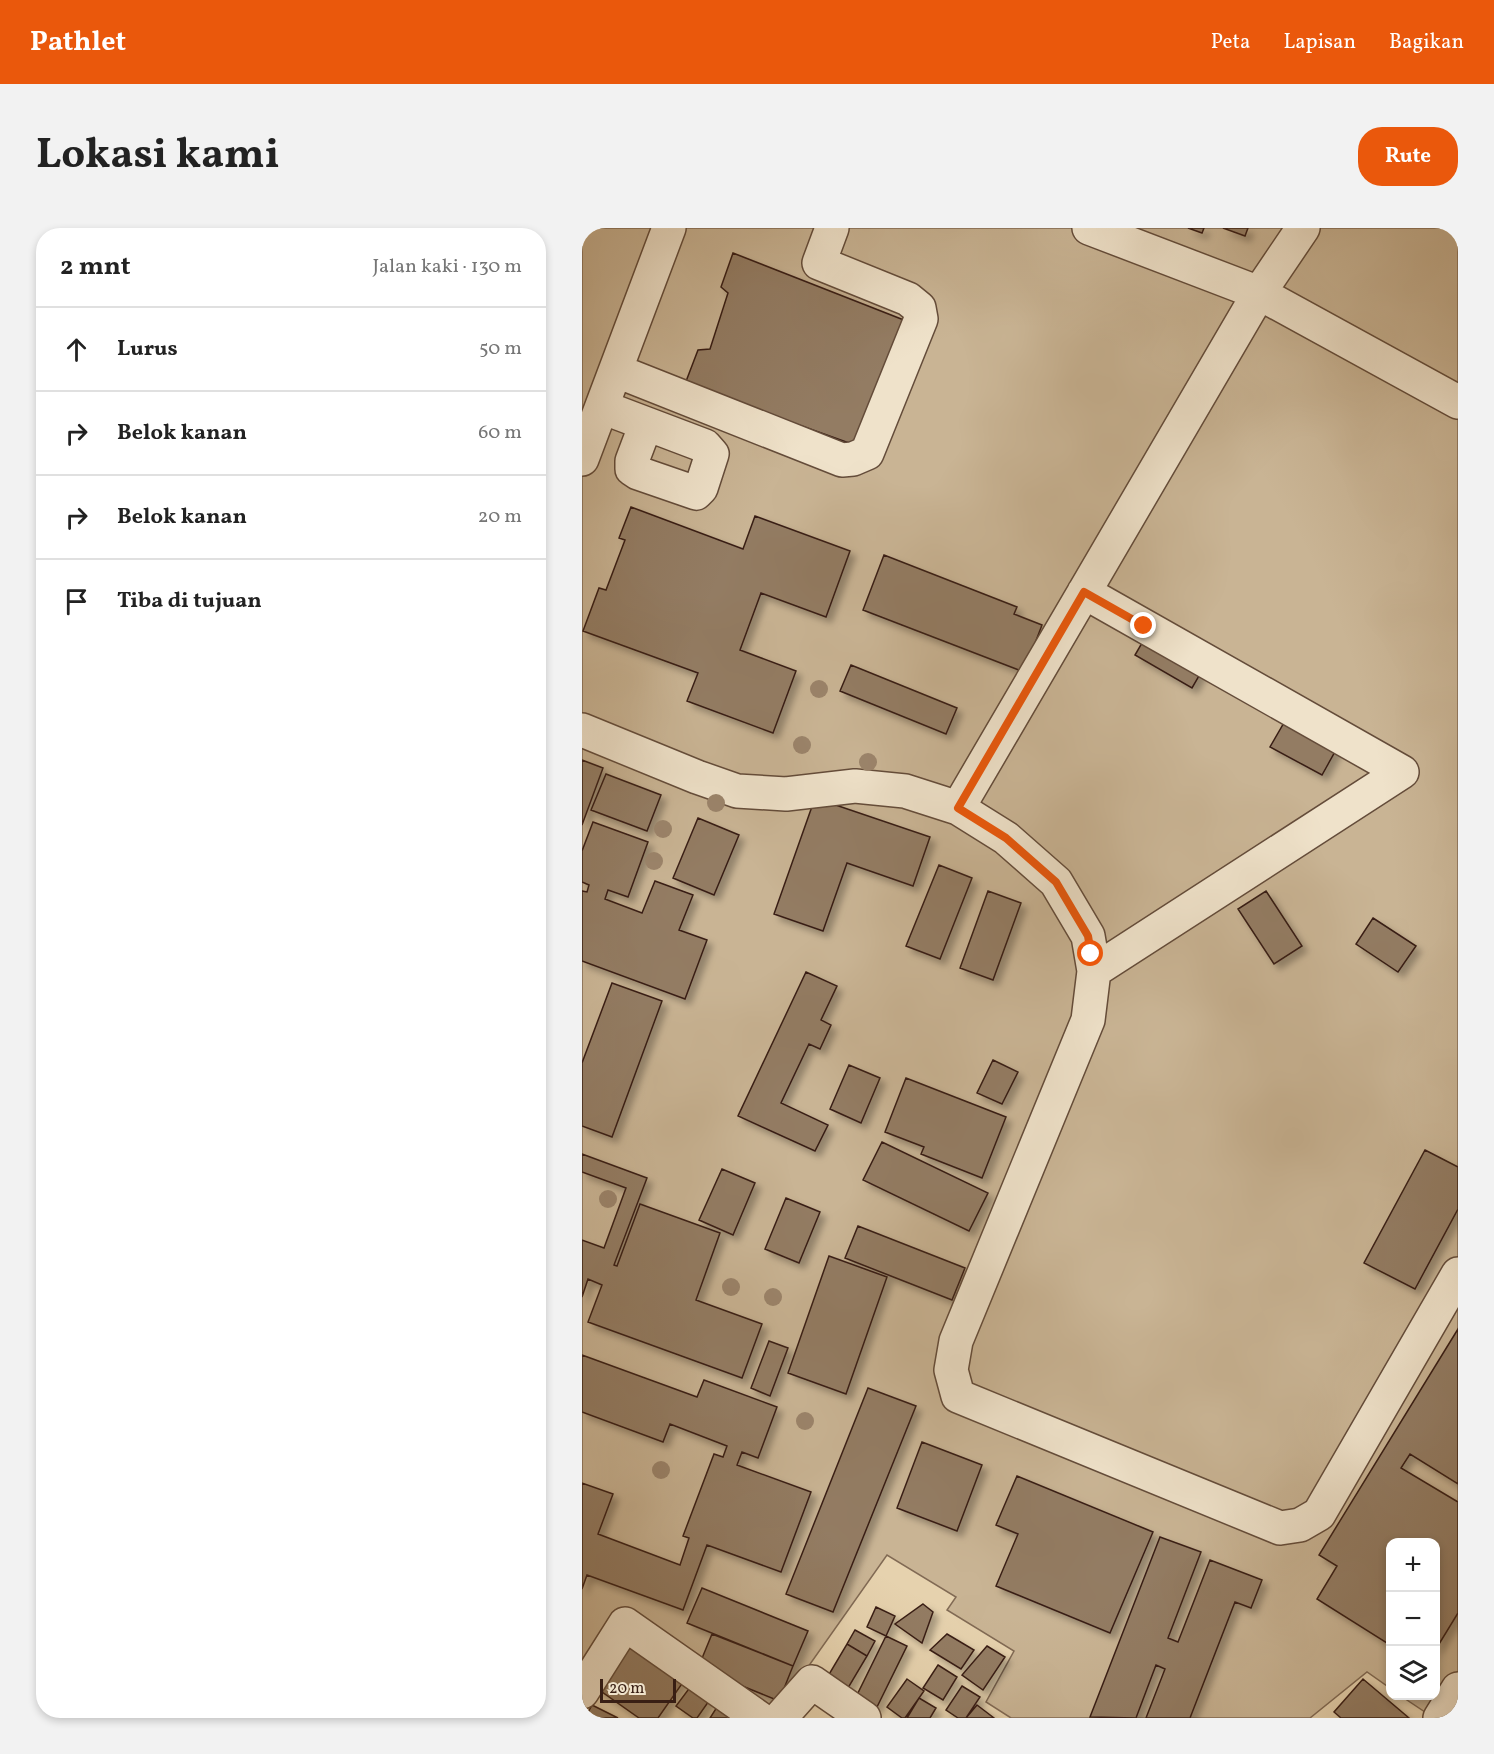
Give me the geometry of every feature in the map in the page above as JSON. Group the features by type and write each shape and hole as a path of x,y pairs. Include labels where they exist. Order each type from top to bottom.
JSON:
{"street":[{"path":"582,459 669,228"},
{"path":"616,371 842,460 854,459 867,453 921,318 919,308 908,300 819,263 832,228"},
{"path":"1089,228 1259,293 1458,402"},
{"path":"958,808 1259,293 1303,228"},
{"path":"602,406 646,424"},
{"path":"1084,592 1402,772 1095,971"},
{"path":"582,730 737,791 786,794 855,786 905,791 958,808 1006,838 1056,882 1088,936 1095,971 1088,1020 956,1341 951,1370 958,1396 1281,1528 1300,1525 1319,1514 1458,1274"},
{"path":"582,1692 625,1624 759,1718"},
{"path":"780,1718 812,1682 864,1718"},
{"path":"1440,1718 1458,1689"}],"shaded area":[{"path":"582,228 1458,228 1458,1671 1440,1697 1440,1538 1386,1538 1386,1685 1367,1672 1310,1718 1011,1718 986,1702 1014,1651 947,1610 956,1597 887,1555 772,1718 624,1617 582,1680"},
{"path":"1407,1700 1438,1700 1428,1714"}],"building":[{"path":"1188,228 1204,228 1202,233"},
{"path":"1223,228 1248,228 1245,236"},
{"path":"733,253 914,324 863,448 685,384 698,350 710,349 728,293 721,287"},
{"path":"631,507 743,549 755,516 850,551 826,617 761,593 740,650 796,671 773,733 687,701 698,673 583,631 599,588 606,590 625,540 619,538"},
{"path":"884,555 1017,607 1014,614 1042,625 1024,672 863,610"},
{"path":"1146,636 1203,669 1192,688 1135,655"},
{"path":"851,665 957,708 946,734 840,691"},
{"path":"1285,721 1337,748 1322,775 1270,747"},
{"path":"582,760 603,768 582,825"},
{"path":"606,774 661,795 647,831 591,810"},
{"path":"815,798 930,837 913,886 847,863 823,931 774,914"},
{"path":"698,818 739,835 714,895 673,878"},
{"path":"593,822 648,842 628,897 608,890 605,899 642,913 655,881 693,895 679,930 707,940 685,999 582,961 582,891 587,892 589,885 582,882 582,851"},
{"path":"939,865 972,878 940,959 906,946"},
{"path":"988,891 1021,903 993,980 960,968"},
{"path":"1266,891 1302,946 1274,964 1238,909"},
{"path":"1373,918 1416,946 1398,972 1356,944"},
{"path":"806,972 837,986 821,1020 831,1025 820,1049 809,1044 781,1103 828,1125 815,1151 738,1116"},
{"path":"612,983 662,1001 612,1137 582,1126 582,1063"},
{"path":"993,1060 1018,1072 1002,1104 977,1093"},
{"path":"849,1065 880,1078 861,1123 830,1109"},
{"path":"906,1078 1006,1117 982,1178 921,1154 924,1147 885,1132"},
{"path":"882,1142 988,1193 969,1231 863,1180"},
{"path":"1425,1150 1458,1167 1458,1209 1415,1289 1364,1263"},
{"path":"582,1154 647,1178 614,1265 617,1266 640,1204 720,1233 696,1300 762,1324 742,1378 588,1322 602,1285 588,1279 582,1297 582,1240 604,1248 626,1188 582,1172"},
{"path":"722,1169 755,1183 733,1235 699,1220"},
{"path":"786,1198 820,1212 799,1263 765,1249"},
{"path":"858,1226 965,1268 952,1300 845,1258"},
{"path":"829,1256 887,1277 846,1394 788,1373"},
{"path":"1458,1329 1458,1484 1410,1454 1401,1468 1458,1502 1458,1613 1440,1642 1440,1538 1386,1538 1386,1642 1317,1599 1337,1566 1319,1555"},
{"path":"769,1341 788,1348 770,1396 751,1388"},
{"path":"582,1355 697,1397 704,1380 777,1407 758,1458 742,1452 737,1465 811,1492 781,1572 707,1545 683,1610 587,1575 582,1589 582,1483 613,1494 598,1534 680,1565 689,1538 683,1536 714,1454 723,1457 727,1446 670,1424 663,1442 582,1412"},
{"path":"868,1388 916,1406 833,1612 786,1594"},
{"path":"922,1442 982,1465 957,1531 897,1508"},
{"path":"1017,1476 1153,1532 1110,1633 996,1586 1018,1534 996,1525"},
{"path":"1160,1537 1201,1552 1168,1638 1178,1642 1210,1560 1262,1580 1251,1608 1235,1602 1190,1718 1146,1718 1165,1669 1156,1665 1136,1718 1090,1717"},
{"path":"702,1588 808,1631 793,1666 687,1623"},
{"path":"923,1604 933,1612 922,1643 895,1624"},
{"path":"876,1607 895,1616 886,1636 867,1627"},
{"path":"855,1630 875,1641 867,1656 847,1644"},
{"path":"712,1634 793,1666 779,1701 698,1668"},
{"path":"947,1634 974,1650 961,1669 930,1650"},
{"path":"886,1636 907,1646 876,1709 855,1699"},
{"path":"629,1639 686,1678 658,1718 639,1718 595,1687"},
{"path":"847,1644 867,1656 848,1688 828,1676"},
{"path":"987,1646 1005,1657 983,1690 962,1675"},
{"path":"938,1665 957,1677 943,1700 923,1688"},
{"path":"697,1678 716,1691 697,1718 693,1718 676,1706"},
{"path":"907,1679 924,1691 905,1718 902,1718 887,1707"},
{"path":"1363,1679 1409,1718 1341,1718 1334,1712"},
{"path":"962,1686 980,1697 966,1718 958,1718 946,1710"},
{"path":"919,1698 936,1708 930,1718 907,1718"},
{"path":"592,1705 618,1718 585,1718"},
{"path":"977,1705 994,1718 966,1718"},
{"path":"717,1707 734,1718 710,1718"}],"route":[{"path":"1091,954 1088,936 1056,882 1006,838 958,808 1084,592 1144,626"}]}
